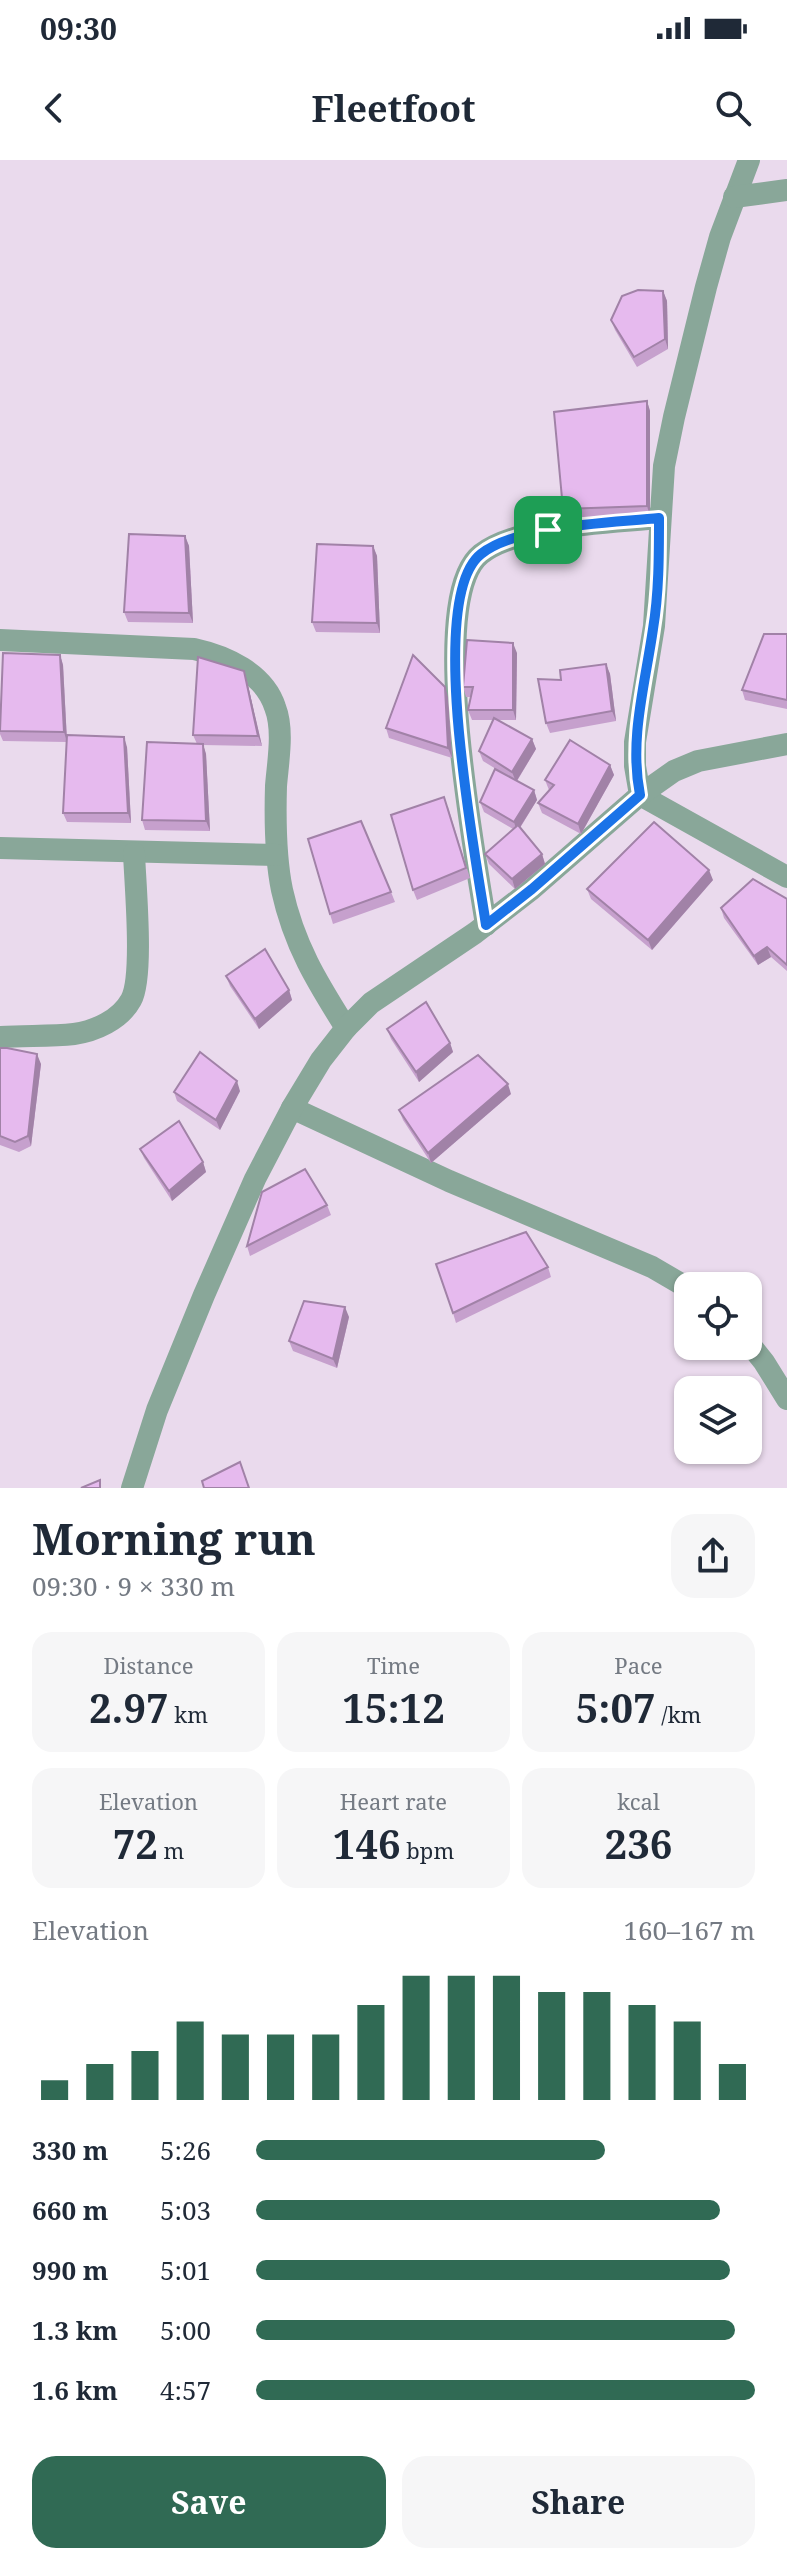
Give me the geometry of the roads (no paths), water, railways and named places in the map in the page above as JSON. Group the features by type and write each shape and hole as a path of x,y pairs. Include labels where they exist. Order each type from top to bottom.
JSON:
{"street":[{"path":"640,795 635,742 654,626 664,466 706,287 749,160"},
{"path":"734,197 787,190"},
{"path":"486,925 454,671 457,619 467,574 474,560 483,552 511,539 548,530 659,518"},
{"path":"0,640 212,652 246,670 265,688 277,710 279,727 275,805 277,855 283,890 301,950 312,974 346,1028"},
{"path":"132,1488 157,1410 255,1179 292,1108 321,1060 346,1028 371,1003 486,925 532,889 640,795 674,771 698,761 787,744"},
{"path":"640,795 787,877"},
{"path":"0,848 277,855"},
{"path":"0,1037 75,1034 97,1028 125,1009 132,998 137,960 134,853"},
{"path":"292,1108 461,1187 652,1267 674,1280"},
{"path":"762,1360 787,1399"}]}
